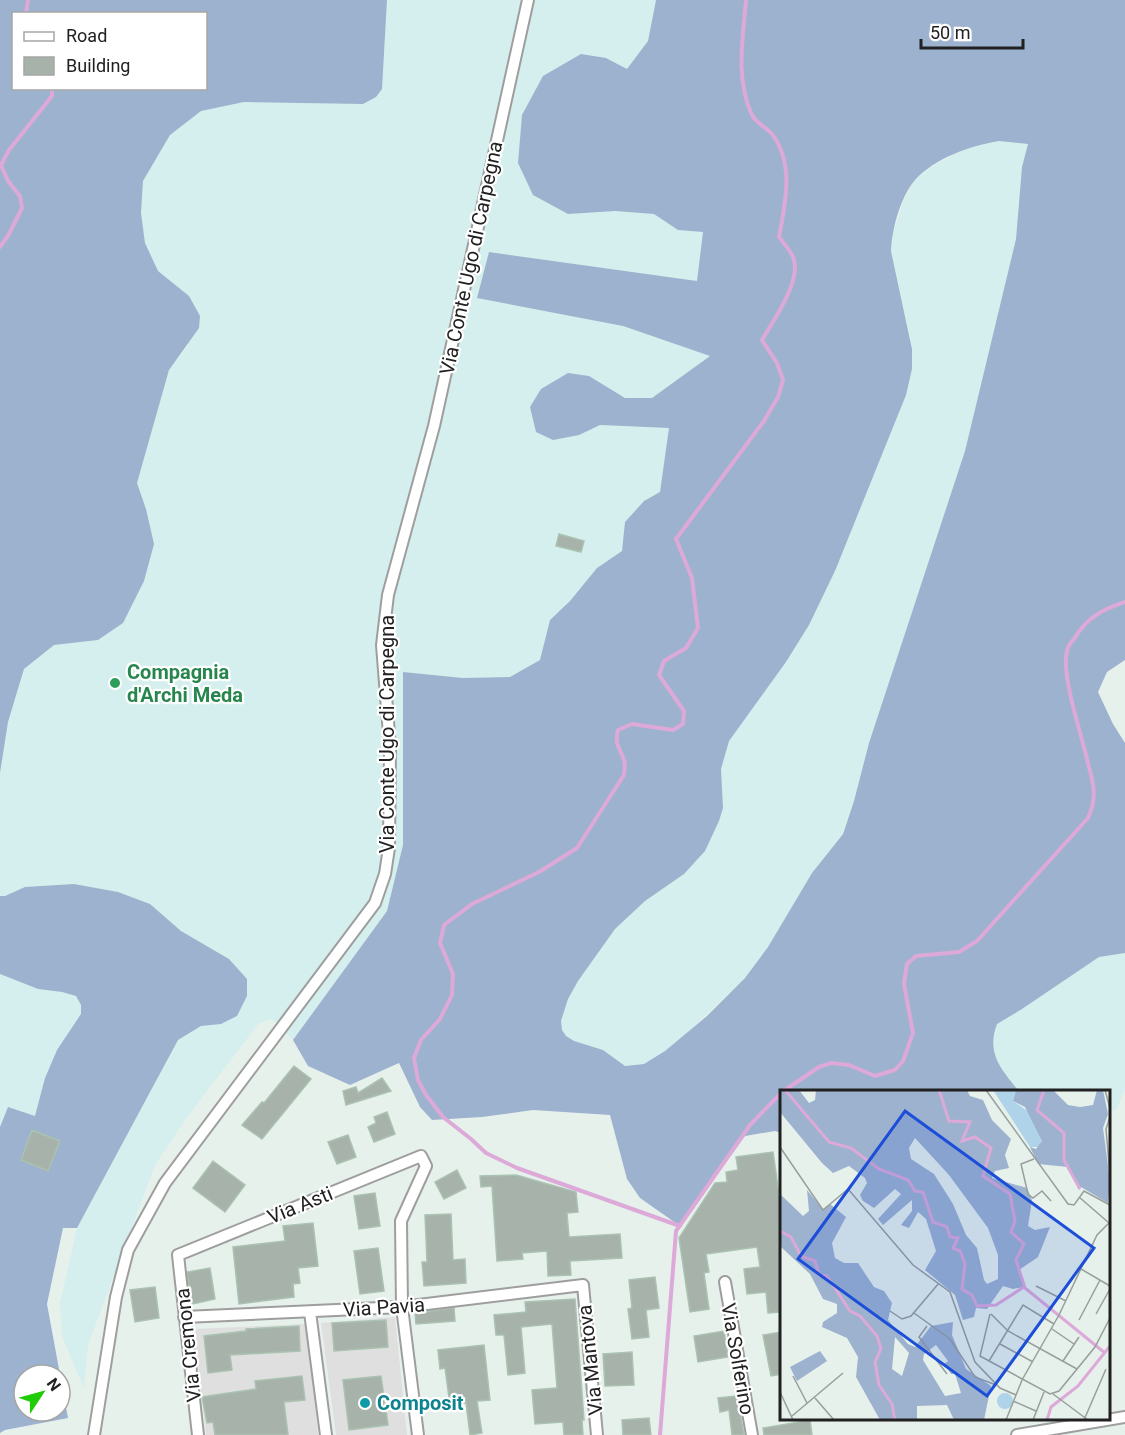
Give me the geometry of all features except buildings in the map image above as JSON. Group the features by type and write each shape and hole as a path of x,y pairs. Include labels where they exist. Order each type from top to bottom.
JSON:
{"street":[{"name":"Via Conte Ugo di Carpegna","path":"94,1435 116,1297 128,1250 165,1183 375,903 385,874 389,848 390,747 382,645 388,595 434,426 528,0"},
{"name":"Via Asti","path":"178,1255 421,1156 426,1166 401,1221 402,1307"},
{"name":"Via Cremona","path":"178,1255 198,1435"},
{"name":"Via Solferino","path":"725,1282 752,1435"},
{"name":"Via Pavia","path":"184,1317 402,1307 583,1285"},
{"name":"Via Mantova","path":"583,1285 597,1435"},
{"path":"402,1307 418,1435"},
{"path":"310,1312 326,1435"},
{"path":"1110,1420 1125,1417"},
{"path":"1017,1435 1107,1420"}],"shaded area":[{"path":"0,0 387,0 382,89 376,97 363,104 244,102 201,111 170,135 143,181 141,213 145,243 158,271 189,296 200,316 199,328 169,370 137,483 154,544 144,581 123,623 98,640 54,645 24,669 8,722 0,773"},
{"path":"387,0 656,0 648,41 627,69 606,58 615,211 654,214 678,230 703,232 697,281 489,252 477,297 623,326 710,356 652,398 625,398 589,376 579,435 600,425 669,428 660,492 644,501 625,522 622,551 597,568 570,601 550,620 541,660 510,677 463,678 403,672 403,845 387,911 293,1040 272,1019 259,1023 185,1120 155,1165 88,1345 84,1389 62,1336 60,1303 77,1228 178,1040 201,1026 221,1024 229,959 181,931 150,904 118,892 74,884 25,887 0,896 0,773 8,722 24,669 54,645 98,640 146,509 137,483 169,370 189,344 145,243 141,213 143,181 170,135 201,111 244,102 363,104 384,56"},
{"path":"656,0 1125,0 1125,660 1107,672 1098,692 1125,743 1125,953 1099,957 997,1024 994,1034 994,1052 1001,1068 1018,1090 780,1090 780,1133 775,1131 745,1136 680,1226 640,1198 627,1179 610,1115 533,1110 482,1117 432,1120 420,1107 399,1063 350,1085 308,1066 293,1040 387,911 403,845 403,672 463,678 510,677 540,660 550,620 570,601 597,568 622,551 625,522 644,501 660,492 669,428 600,425 579,435 553,440 536,432 530,407 541,389 568,373 589,376 625,398 652,398 710,356 623,326 477,298 489,252 697,281 703,232 678,230 654,214 615,211 568,214 533,195 518,163 522,115 543,76 581,54 606,58 627,69 648,41","holes":["999,141 1028,144 1022,167 1016,239 965,451 869,743 843,834 812,873 768,947 745,978 707,1016 665,1051 644,1064 625,1066 603,1050 574,1041 566,1036 562,1030 561,1021 568,999 615,929 645,901 684,874 705,851 723,808 721,769 729,741 786,662 809,625 835,571 906,395 912,369 912,349 891,251 893,233 901,205 910,187 923,172 943,159 976,146"]},
{"path":"999,141 1028,144 1022,167 1016,239 965,451 869,743 854,801 842,834 812,873 768,947 745,978 665,1051 644,1064 625,1066 603,1050 573,1041 566,1036 562,1030 561,1021 568,999 615,929 645,901 684,874 719,821 723,808 721,769 725,749 809,625 835,571 900,409 912,369 909,330 891,251 891,239 904,200 914,181 928,169 977,145"},
{"path":"74,884 118,892 150,904 181,931 229,959 247,979 247,996 237,1016 221,1024 201,1026 178,1040 77,1228 63,1228 47,1304 58,1363 12,1363 12,1423 42,1423 0,1433 0,1127 8,1107 35,1116 45,1078 57,1050 81,1014 81,1005 76,996 38,989 0,974 0,896 25,887"},
{"path":"1125,953 1125,1090 1117,1108 1110,1112 1110,1090 1018,1090 1003,1072 993,1053 993,1036 997,1023 1022,1009 1099,957"},
{"path":"0,974 38,989 76,996 81,1005 81,1014 57,1050 45,1078 35,1117 8,1107 0,1127"},
{"path":"395,1317 407,1435 336,1435 321,1323"},
{"path":"307,1324 318,1435 206,1435 194,1329"}],"waterway":[{"path":"26,12 28,0"},
{"path":"680,1226 517,1168 486,1153 443,1117 426,1095 418,1080 414,1058 421,1040 440,1019 452,995 453,974 440,943 444,925 472,904 539,872 577,848 624,775 625,762 617,742 618,730 632,724 673,730 683,724 684,711 659,675 664,661 686,648 698,628 692,578 676,539 764,421 778,397 783,380 777,363 762,340 785,300 794,277 795,266 792,254 779,237 786,184 784,158 772,134 752,115 743,87 742,43 746,0"},
{"path":"0,247 22,208 20,196 8,181 1,165 9,150 52,96 52,90"},
{"path":"785,1090 819,1067 831,1063 849,1065 875,1076 895,1070 903,1061 913,1033 904,984 907,964 916,956 959,952 977,941 1088,818 1094,794 1069,687 1067,651 1084,625 1102,611 1125,602"},
{"path":"660,1435 676,1231 750,1125 780,1094"}],"place":[{"name":"Compagnia d'Archi Meda","path":"115,683"},
{"name":"Composit","path":"365,1403"}]}
